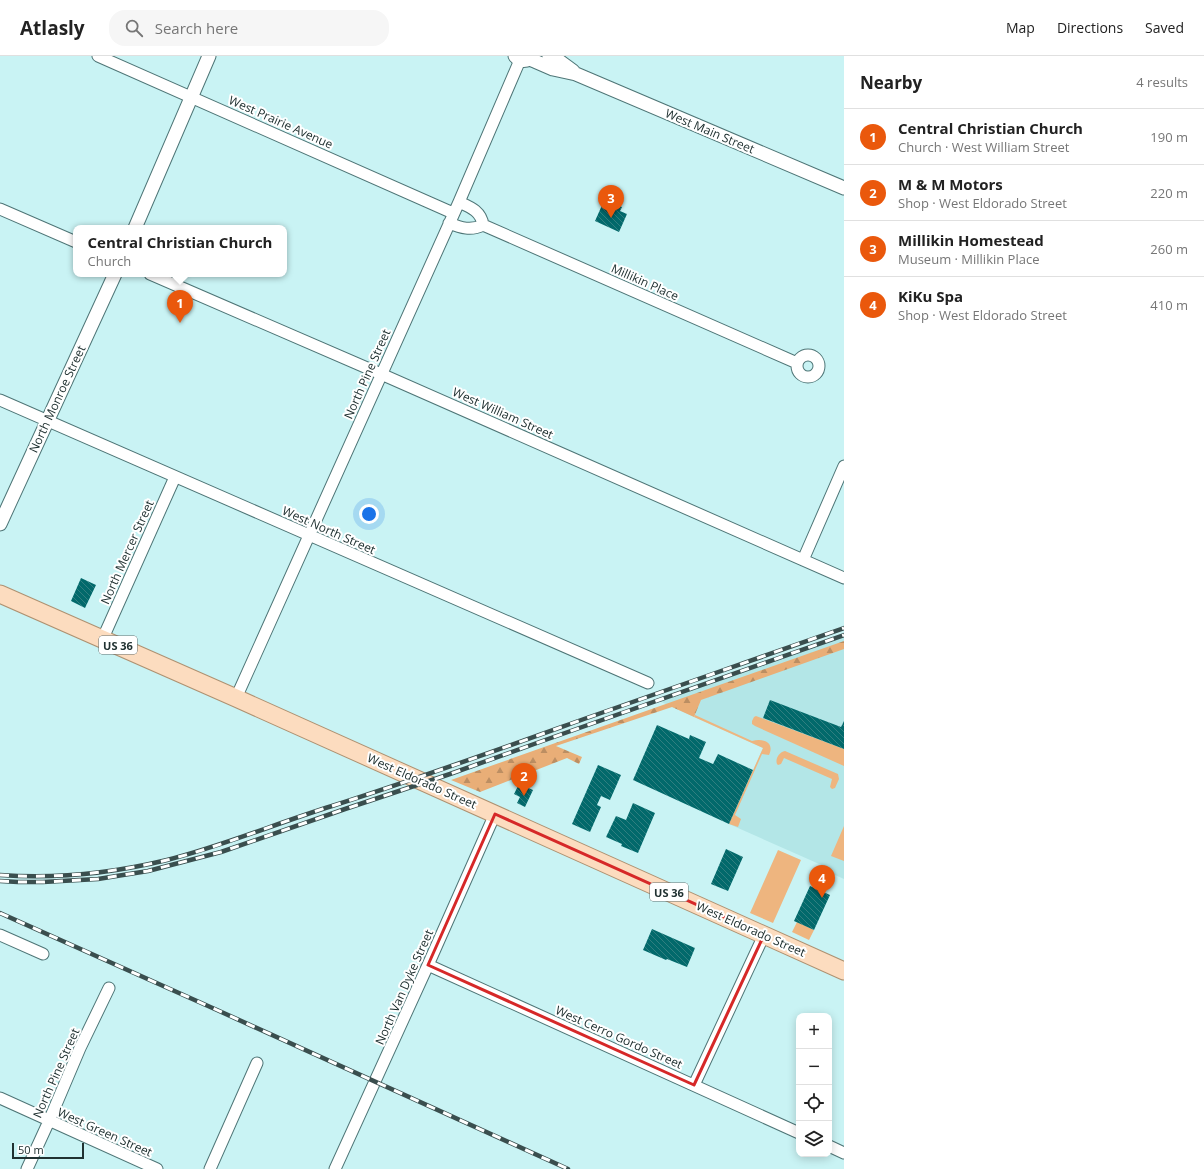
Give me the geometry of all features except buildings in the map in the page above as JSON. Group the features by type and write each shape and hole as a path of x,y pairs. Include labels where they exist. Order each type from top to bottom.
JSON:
{"main road":[{"name":"West Eldorado Street","path":"0,594 103,638 844,971"}],"street":[{"name":"West Prairie Avenue","path":"98,56 191,96 451,218"},
{"path":"136,225 209,56"},
{"name":"West Main Street","path":"549,56 558,60 576,74"},
{"name":"West Main Street","path":"524,58 553,69 576,74 844,188"},
{"name":"North Pine Street","path":"236,698 308,535 524,58"},
{"path":"451,218 464,229 471,229 483,225 482,219 475,211 459,202"},
{"path":"0,209 73,241"},
{"name":"Millikin Place","path":"483,225 797,363"},
{"name":"North Monroe Street","path":"0,524 113,277"},
{"name":"West William Street","path":"157,277 382,374 844,578"},
{"name":"West North Street","path":"0,400 648,683"},
{"path":"803,560 844,466"},
{"name":"North Mercer Street","path":"103,638 176,477"},
{"name":"North Van Dyke Street","path":"334,1169 428,965 495,814"},
{"path":"0,935 44,954"},
{"path":"694,1084 764,935"},
{"name":"West Cerro Gordo Street","path":"428,965 694,1084 796,1132"},
{"name":"North Pine Street","path":"27,1169 80,1048 109,988"},
{"path":"210,1169 258,1063"},
{"name":"West Green Street","path":"0,1098 157,1169"},
{"path":"832,1147 844,1153"}],"highlighted area":[{"path":"495,814 764,935 694,1085 428,965"}],"shaded area":[{"path":"844,635 844,879 824,870 826,867 729,824 763,748 657,700"},
{"path":"695,715 752,741 760,740 769,744 769,755 762,754 735,815 741,819 738,827 729,824 763,748 694,717"},
{"path":"756,716 844,749 844,766 755,726 752,724 752,721"},
{"path":"785,751 838,774 839,779 835,788 832,789 830,787 832,779 784,758 781,764 778,765 778,756"},
{"path":"844,826 844,861 831,856"},
{"path":"778,850 801,860 773,923 750,913"},
{"path":"797,922 814,930 809,940 792,932"}],"green space":[{"path":"844,641 844,649 701,700 694,717 672,707 556,746 582,757 579,764 567,758 480,792 451,780"}],"railway":[{"path":"0,875 42,876 105,872 147,865 188,854 427,775 844,628"},
{"path":"0,881 43,882 98,879 148,871 221,852 450,774 844,635"},
{"path":"0,913 568,1169"}],"place":[{"name":"Millikin Homestead","path":"611,218"},
{"name":"Central Christian Church","path":"180,323"},
{"name":"M & M Motors","path":"524,796"},
{"name":"KiKu Spa","path":"822,898"}]}
